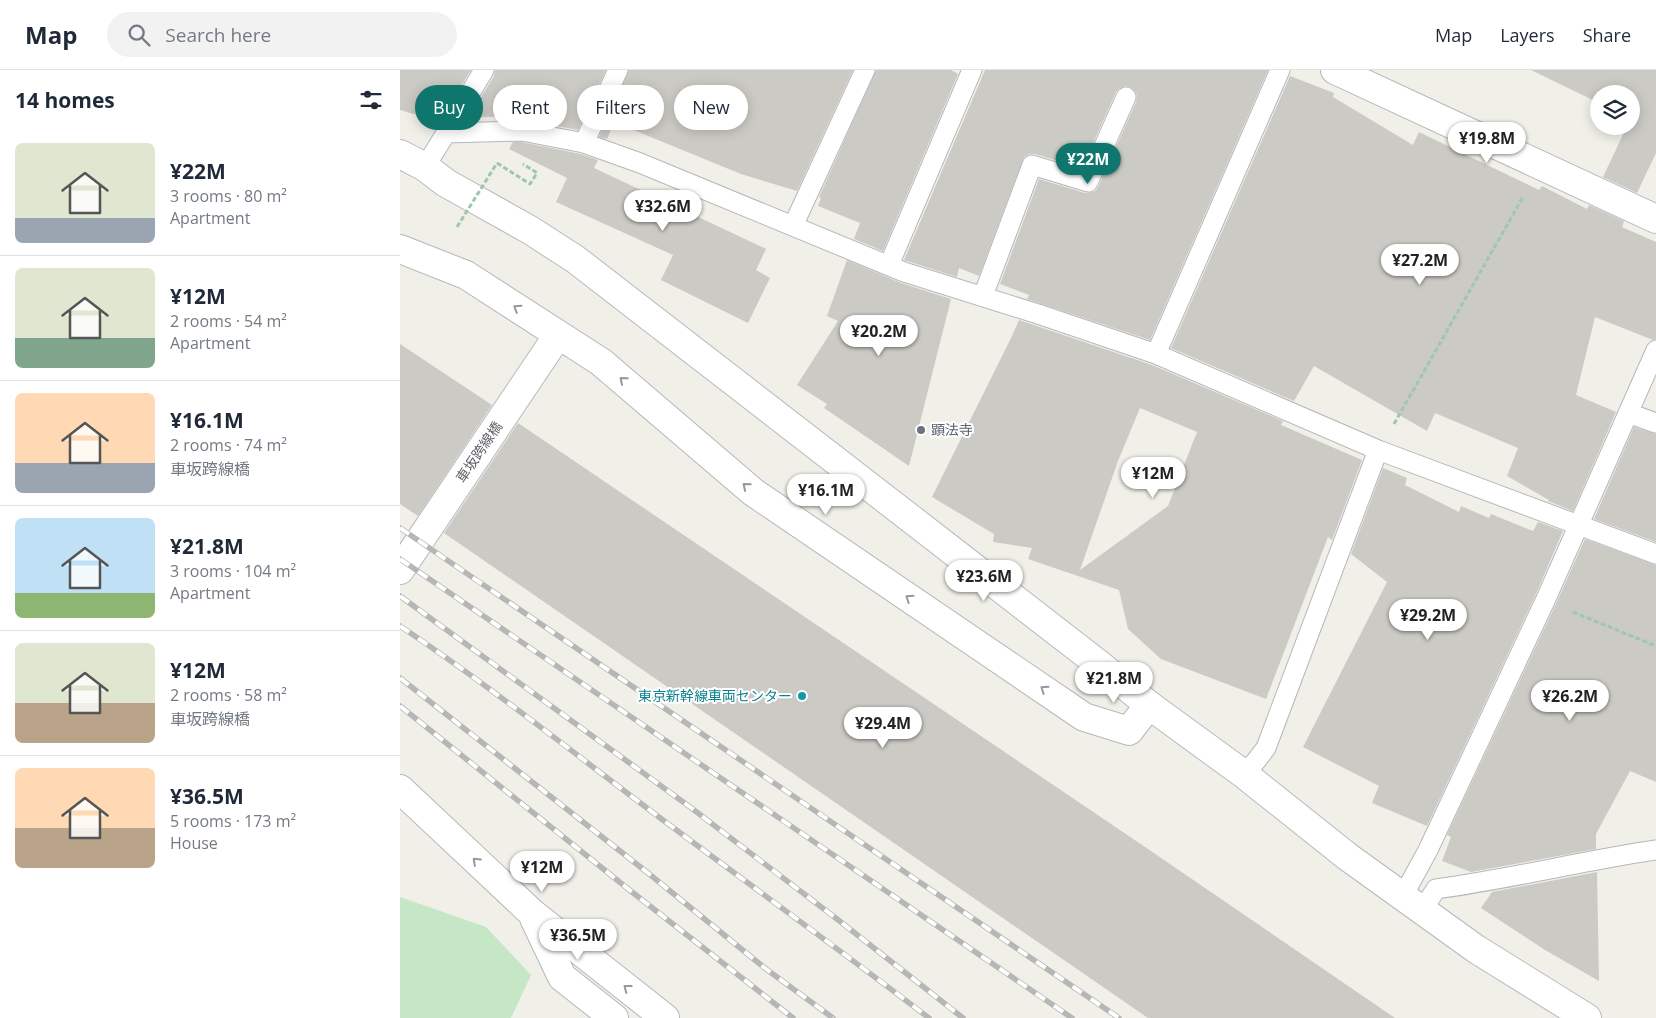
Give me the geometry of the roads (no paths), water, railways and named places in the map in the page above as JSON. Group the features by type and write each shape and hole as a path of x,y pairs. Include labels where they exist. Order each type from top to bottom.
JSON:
{"street":[{"path":"1335,70 1656,219"},
{"path":"400,154 425,167 446,183 530,230 575,259 1100,665 1149,705 1245,775 1348,857 1476,949 1587,1018"},
{"path":"400,249 466,274 601,362 753,492 1084,717 1129,731 1149,705"},
{"name":"車坂跨線橋","path":"400,570 558,335"},
{"path":"400,789 532,913 665,1018"},
{"path":"532,913 562,976 614,1018"}],"lane":[{"path":"425,167 484,70"},
{"path":"584,143 618,70"},
{"path":"793,226 865,70"},
{"path":"889,265 972,70"},
{"path":"1156,354 1280,70"},
{"path":"983,296 1032,165 1088,182 1126,97"},
{"path":"446,133 522,131 584,143 640,163 904,272 983,296 1156,354 1378,450 1656,554"},
{"path":"1413,903 1428,850 1545,601 1656,350"},
{"path":"1628,413 1656,423"},
{"path":"1245,775 1266,748 1378,450"},
{"path":"1413,903 1436,889 1473,884 1608,857 1656,850"}],"railway":[{"path":"400,528 1119,1018"},
{"path":"400,559 1072,1018"},
{"path":"400,596 690,807 963,1018"},
{"path":"400,626 503,699 929,1018"},
{"path":"400,678 648,873 766,969 833,1018"},
{"path":"400,706 793,1018"}],"place":[{"name":"顕法寺","path":"921,430"},
{"name":"東京新幹線車両センター","path":"802,696"}]}
